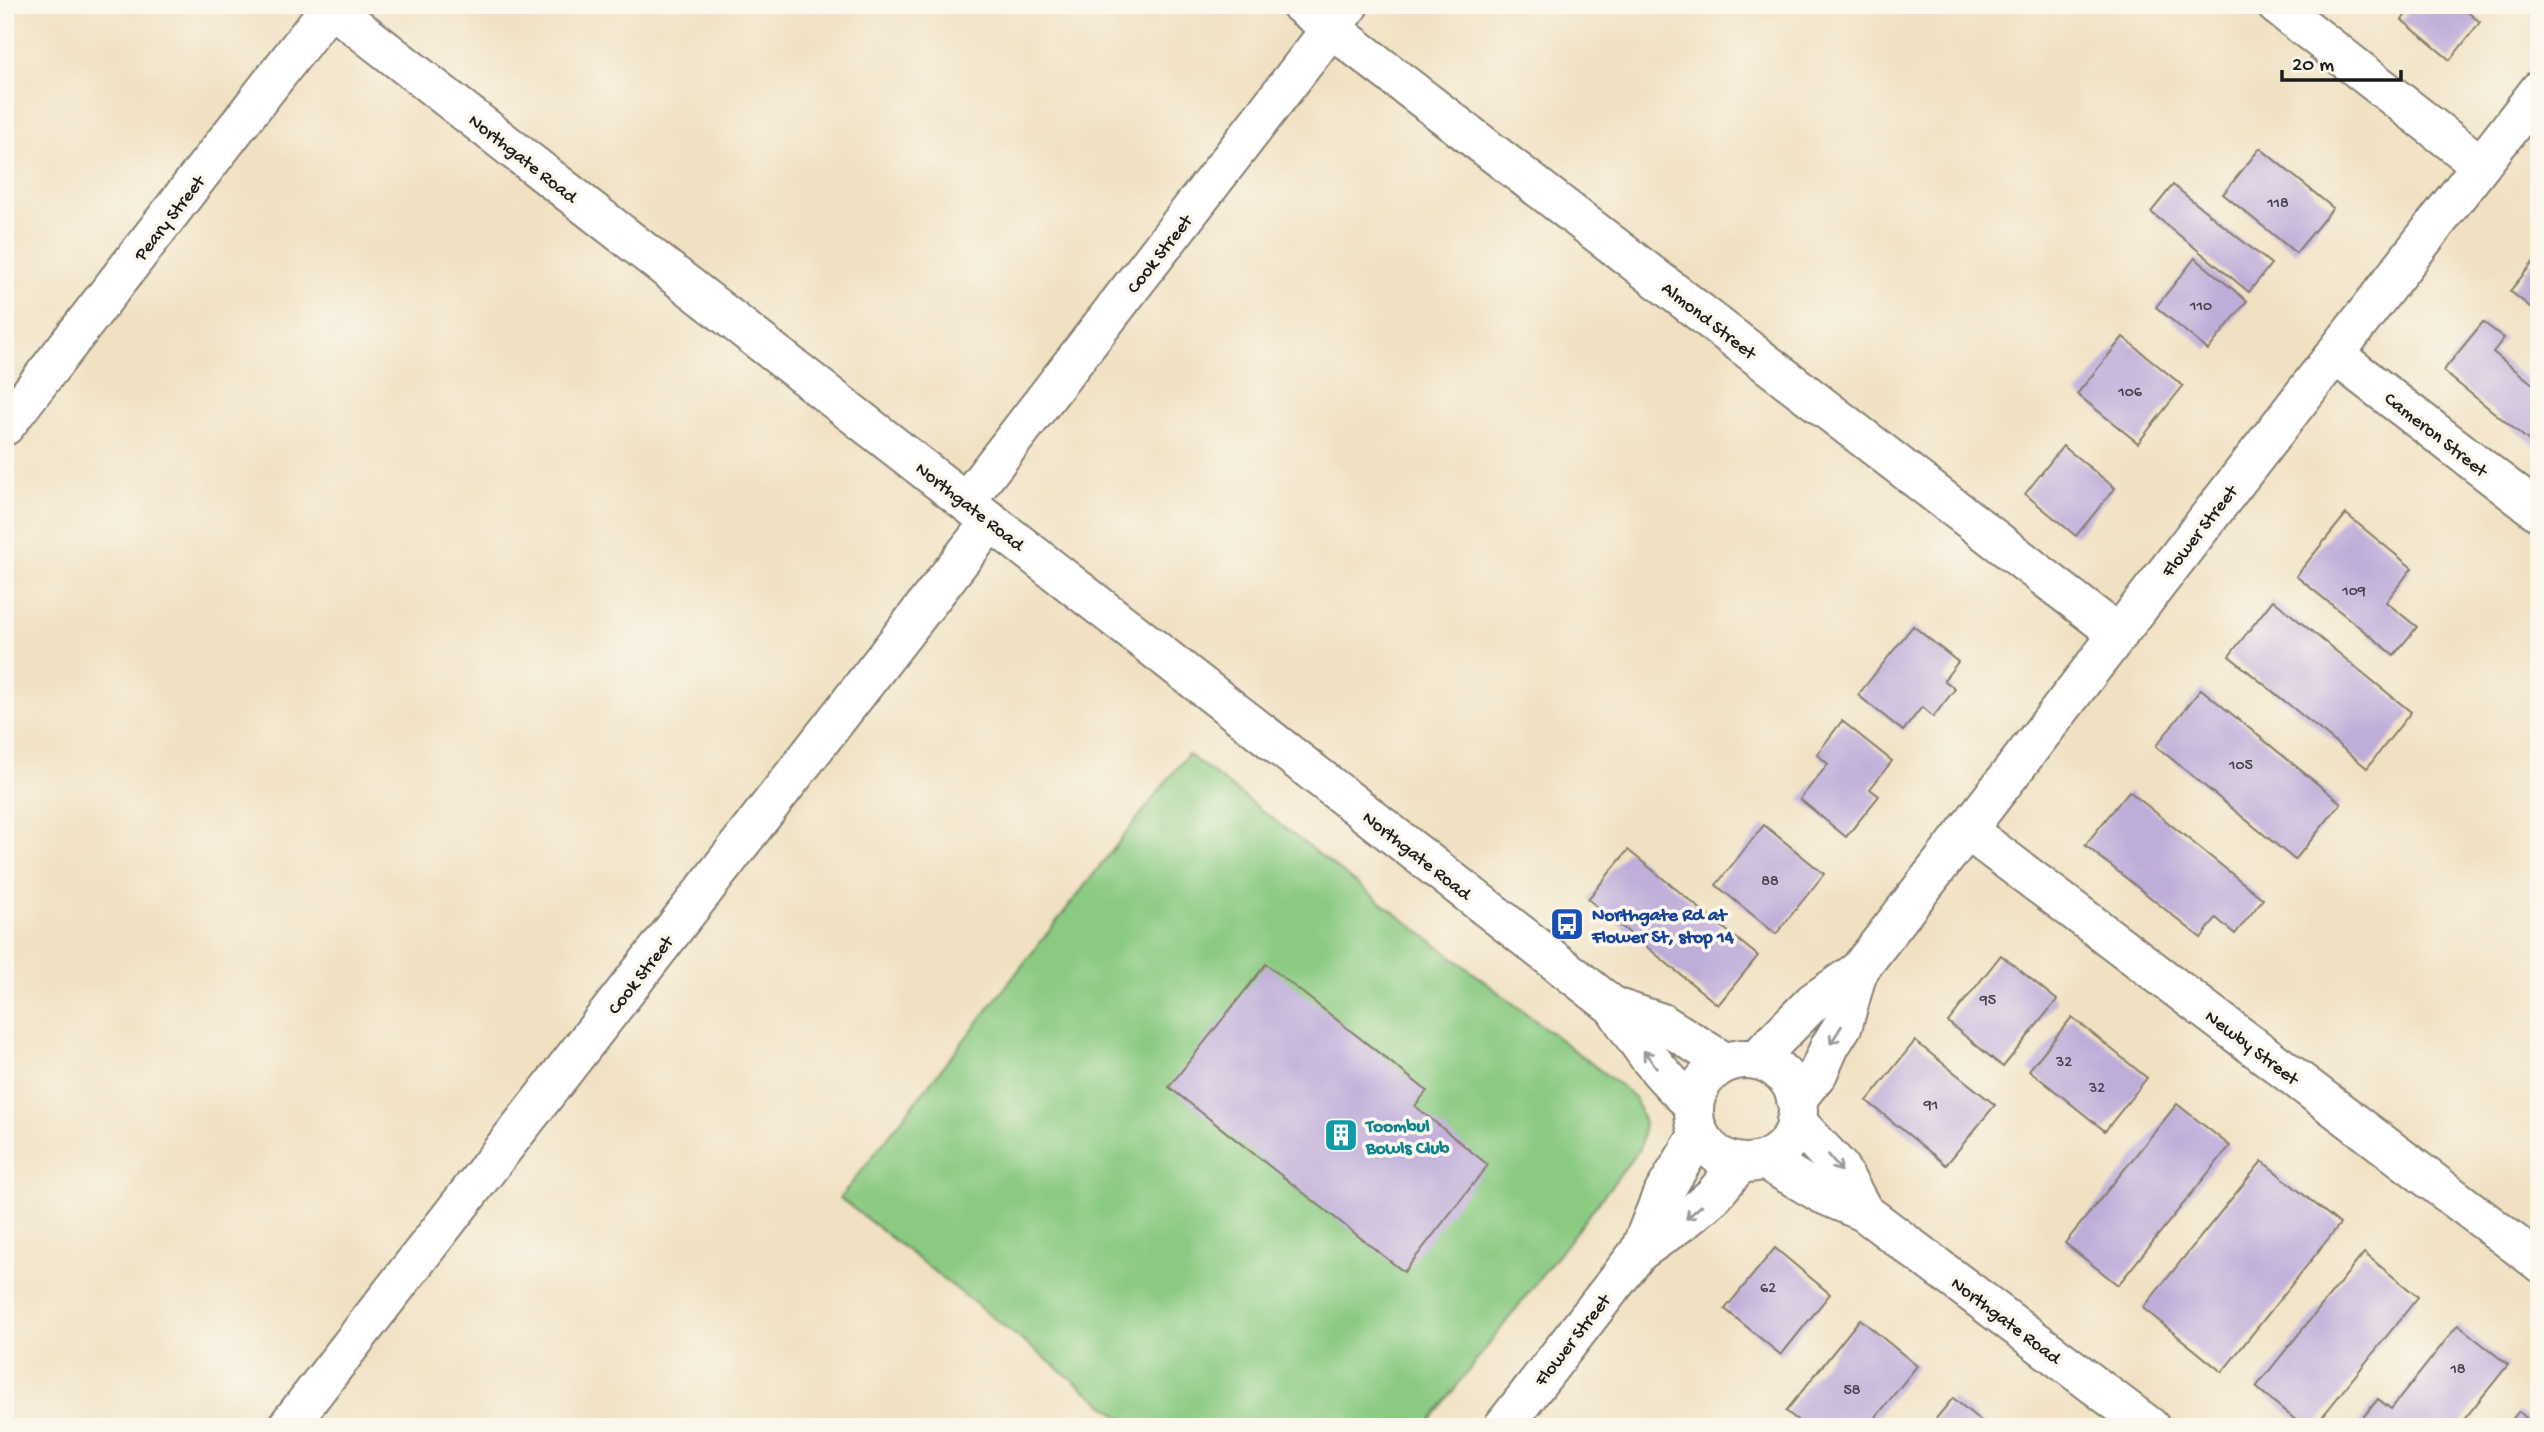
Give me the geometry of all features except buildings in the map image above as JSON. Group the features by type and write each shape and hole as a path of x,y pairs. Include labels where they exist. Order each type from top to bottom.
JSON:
{"street":[{"name":"Almond Street","path":"1301,5 1340,17 2118,634"},
{"path":"2276,5 2481,165"},
{"name":"Peary Street","path":"5,426 329,6"},
{"name":"Northgate Road","path":"329,6 1614,1007 1643,1051 1696,1119"},
{"name":"Cook Street","path":"287,1427 979,511 1340,17"},
{"name":"Flower Street","path":"1741,1062 1813,1002 1858,971 2539,90"},
{"name":"Cameron Street","path":"2335,355 2539,512"},
{"name":"Newby Street","path":"1967,830 2539,1262"},
{"name":"Flower Street","path":"1796,1111 1843,1025 1858,971"},
{"name":"Northgate Road","path":"1614,1007 1661,1023 1741,1062"},
{"path":"1741,1062 1770,1065 1782,1074 1791,1086 1796,1111 1791,1138 1779,1151 1752,1161 1723,1158 1709,1148 1696,1119 1704,1080 1714,1070 1741,1062"},
{"name":"Northgate Road","path":"1796,1111 1839,1167 1864,1212"},
{"name":"Flower Street","path":"1503,1427 1639,1252 1696,1119"},
{"name":"Flower Street","path":"1639,1252 1687,1218 1752,1161"},
{"name":"Northgate Road","path":"1752,1161 1864,1212 2150,1427"}],"green space":[{"path":"1188,754 1635,1097 1644,1124 1641,1147 1425,1427 1133,1427 840,1198"}],"place":[{"name":"Northgate Rd at Flower St, stop 14","path":"1567,924"},
{"name":"Toombul Bowls Club","path":"1341,1135"}]}
